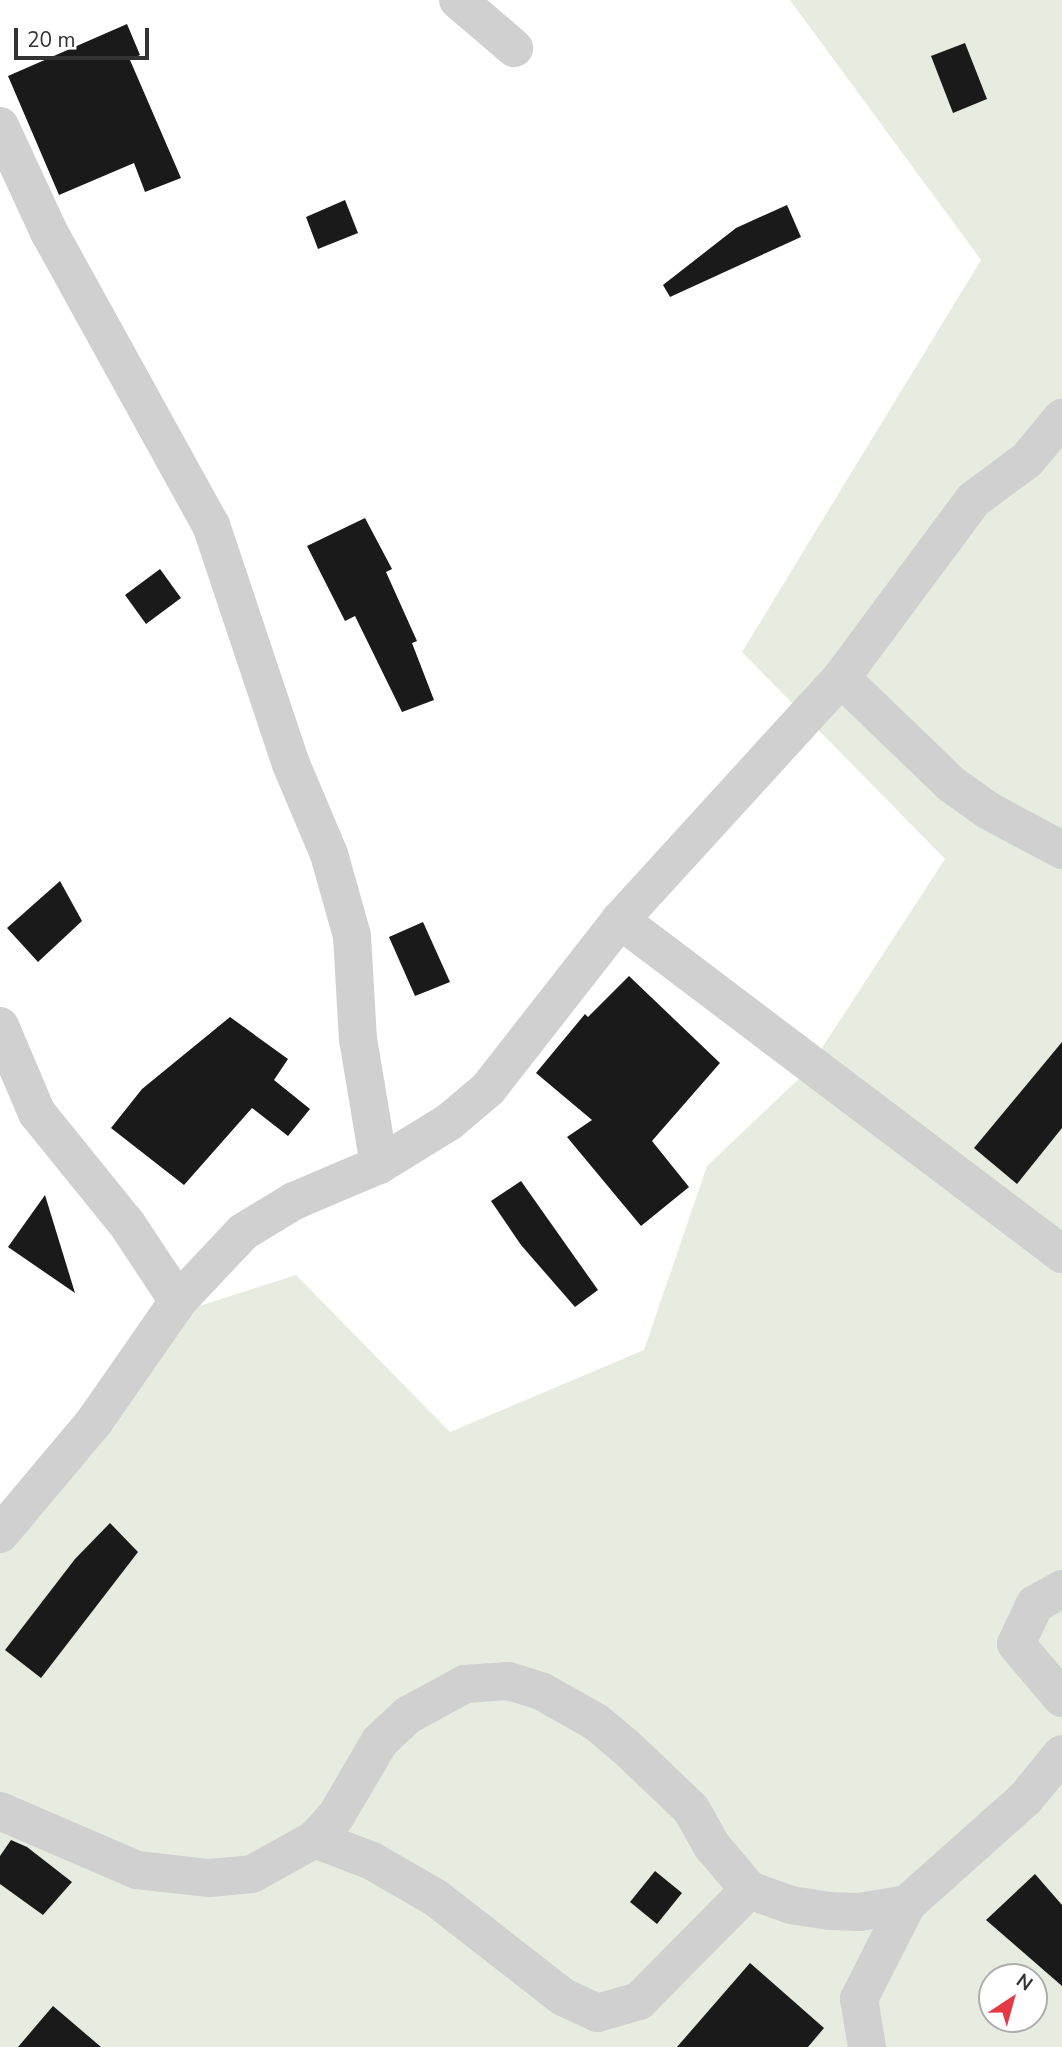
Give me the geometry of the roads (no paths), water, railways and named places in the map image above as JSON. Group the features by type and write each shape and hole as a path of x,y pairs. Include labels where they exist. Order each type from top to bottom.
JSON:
{"street":[{"path":"458,0 514,48"},
{"path":"0,126 49,232 211,525 291,764 329,854 352,936 358,1040 379,1164"},
{"path":"0,1534 94,1422 178,1301 243,1232 295,1201 379,1164 449,1122 488,1089 620,920 841,678 973,500 1027,460 1062,418"},
{"path":"841,678 951,784 989,811 1062,850"},
{"path":"620,920 1062,1254"},
{"path":"0,1026 37,1113 127,1224 178,1301"},
{"path":"1062,1590 1035,1604 1017,1644 1062,1698"},
{"path":"0,1811 137,1870 210,1878 252,1874 315,1839 336,1816 380,1741 408,1715 465,1684 508,1681 541,1691 596,1722 625,1746 691,1809 712,1846 749,1890 791,1905 830,1911 907,1904"},
{"path":"867,2047 859,1999 907,1904 1025,1798 1062,1754"},
{"path":"315,1839 372,1861 436,1898 563,1997 597,2013 639,2001 749,1890"}]}
